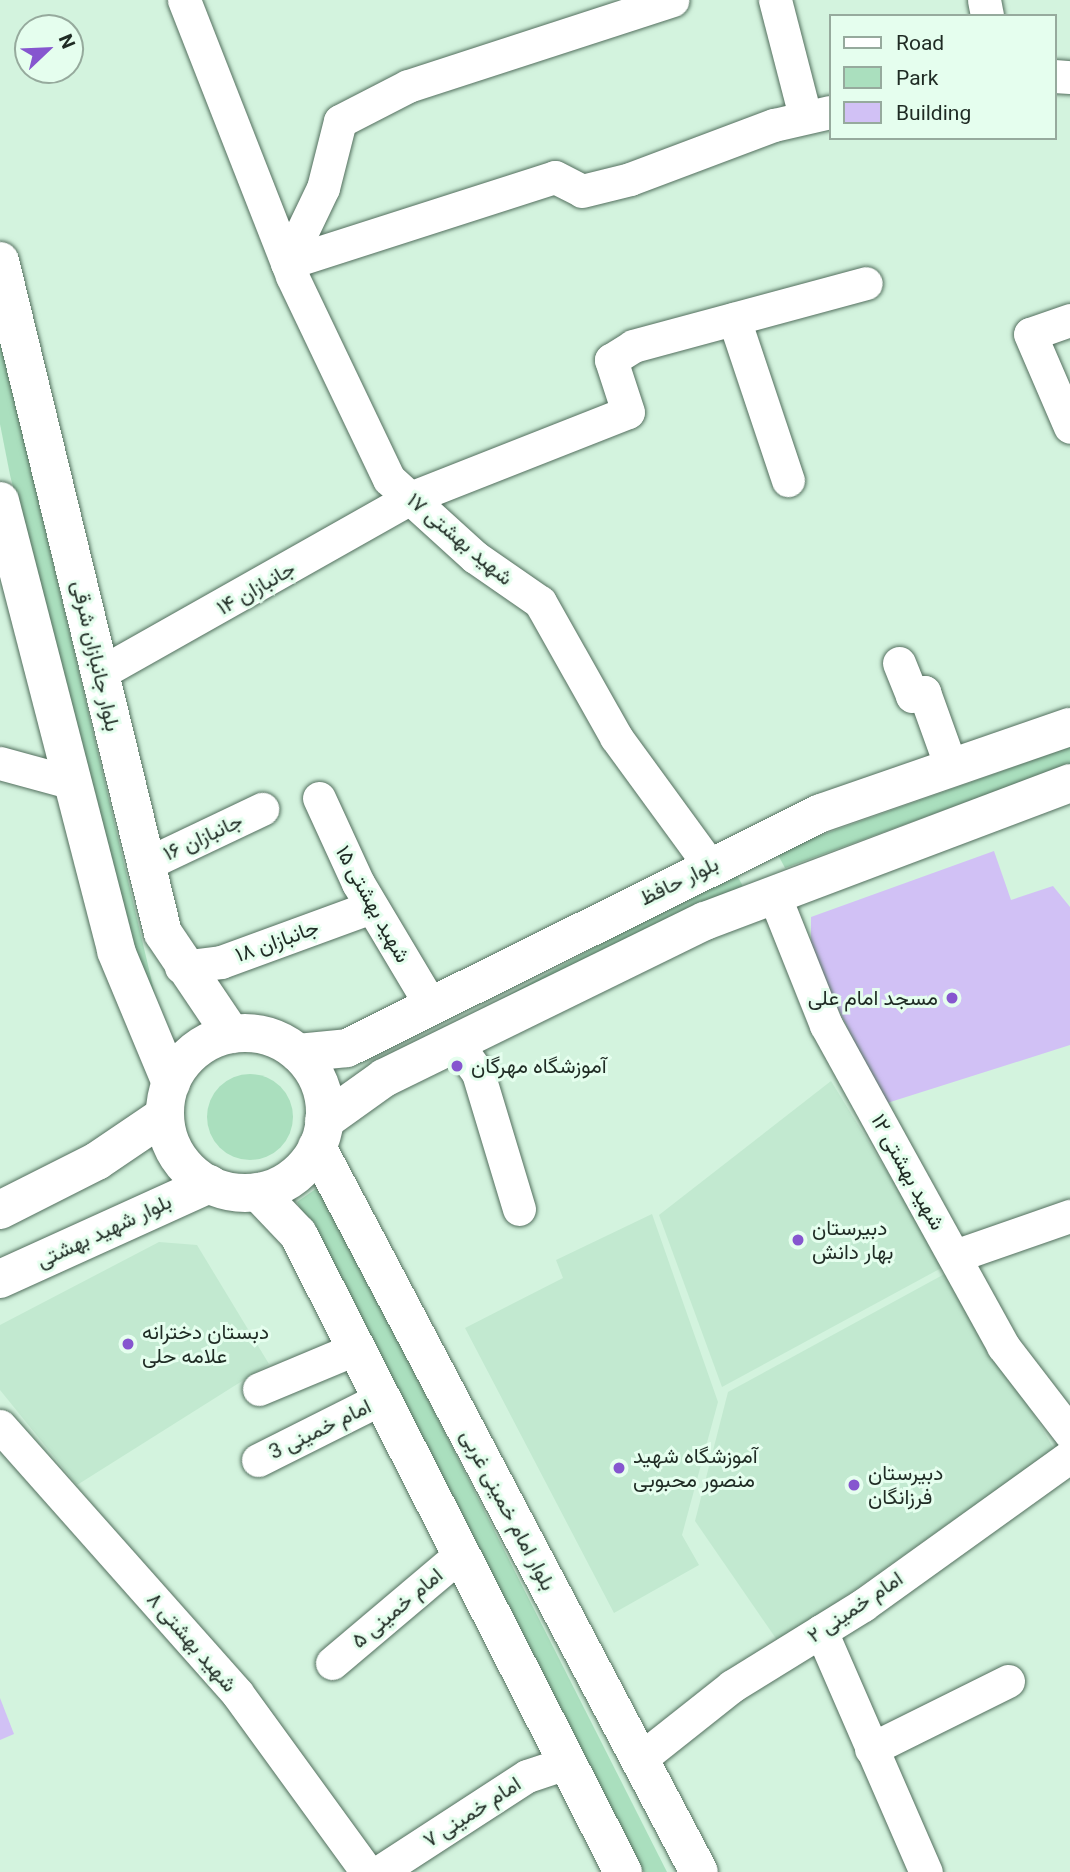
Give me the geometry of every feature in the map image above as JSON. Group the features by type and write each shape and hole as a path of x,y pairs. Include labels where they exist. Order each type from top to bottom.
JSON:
{"main road":[{"name":"بلوار جانبازان شرقی","path":"0,261 144,865 163,933 181,967 231,1034"},
{"path":"0,501 116,951 168,1099 183,1163 209,1184 258,1192 283,1184 321,1134 384,1078 705,921 1070,783"},
{"name":"بلوار حافظ","path":"298,1054 347,1048 821,813 1070,727"},
{"path":"0,1210 97,1161 168,1099 202,1045 231,1034 272,1037 298,1054 322,1089 321,1134"},
{"name":"بلوار امام خمینی غربی","path":"321,1134 699,1872"},
{"name":"بلوار شهید بهشتی","path":"0,1279 209,1184"},
{"path":"258,1192 298,1234 623,1872"}],"street":[{"name":"شهید بهشتی ۱۷","path":"184,0 287,263 389,479 475,557 540,602 616,737 710,866"},
{"path":"287,263 323,188 340,121 408,86 672,0"},
{"path":"287,263 555,177 582,191 630,178 817,114 775,0"},
{"path":"788,480 734,319 866,283"},
{"name":"جانبازان ۱۴","path":"100,673 410,498 628,412 611,360 634,346 734,319"},
{"path":"1070,320 1030,334 1070,427"},
{"path":"899,663 912,696 924,692 951,768"},
{"path":"0,763 73,783"},
{"name":"شهید بهشتی ۱۵","path":"318,799 371,906 432,1007"},
{"name":"جانبازان ۱۶","path":"144,865 262,809"},
{"name":"شهید بهشتی ۱۲","path":"774,895 826,1025 1003,1346 1070,1433"},
{"name":"جانبازان ۱۸","path":"181,967 221,962 371,906"},
{"path":"457,1044 478,1073 519,1209"},
{"path":"955,1256 1070,1216"},
{"path":"259,1389 357,1348"},
{"name":"امام خمینی 3","path":"258,1460 382,1398"},
{"name":"شهید بهشتی ۸","path":"0,1426 237,1693 367,1872"},
{"name":"امام خمینی ۲","path":"640,1759 732,1686 821,1631 1070,1456"},
{"name":"امام خمینی ۵","path":"332,1663 462,1553"},
{"path":"821,1631 926,1872"},
{"path":"871,1749 1008,1681"},
{"name":"امام خمینی ۷","path":"379,1872 527,1776 569,1762"}],"shaded area":[{"name":"دبیرستان بهار دانش","path":"831,1081 945,1266 722,1387 659,1215"},
{"name":"آموزشگاه شهید منصور محبوبی","path":"652,1214 718,1402 682,1535 699,1565 614,1613 465,1328 563,1278 556,1260"},
{"name":"دبستان دخترانه علامه حلی","path":"159,1242 197,1245 269,1364 77,1485 0,1390 0,1325"},
{"name":"دبیرستان فرزانگان","path":"950,1271 1054,1449 779,1643 695,1521 728,1392"}],"green space":[{"path":"0,338 156,999 145,1004 10,475 0,424"},
{"path":"1070,747 1070,764 785,868 776,851"},
{"path":"734,870 743,886 431,1058 423,1043"},
{"path":"250,1074 266,1078 280,1087 289,1101 293,1117 289,1133 280,1147 266,1156 250,1160 234,1156 220,1147 211,1133 207,1117 211,1101 220,1087 234,1078"},
{"path":"320,1186 667,1872 644,1872 297,1202"}],"building":[{"name":"مسجد امام علی","path":"994,851 1011,900 1053,886 1070,907 1070,1045 884,1104 811,952 811,917"},
{"path":"0,1698 14,1734 0,1740"}],"place":[{"name":"مسجد امام علی","path":"952,998"},
{"name":"آموزشگاه مهرگان","path":"457,1066"},
{"name":"دبیرستان بهار دانش","path":"798,1240"},
{"name":"دبستان دخترانه علامه حلی","path":"128,1344"},
{"name":"آموزشگاه شهید منصور محبوبی","path":"619,1468"},
{"name":"دبیرستان فرزانگان","path":"854,1485"}]}
